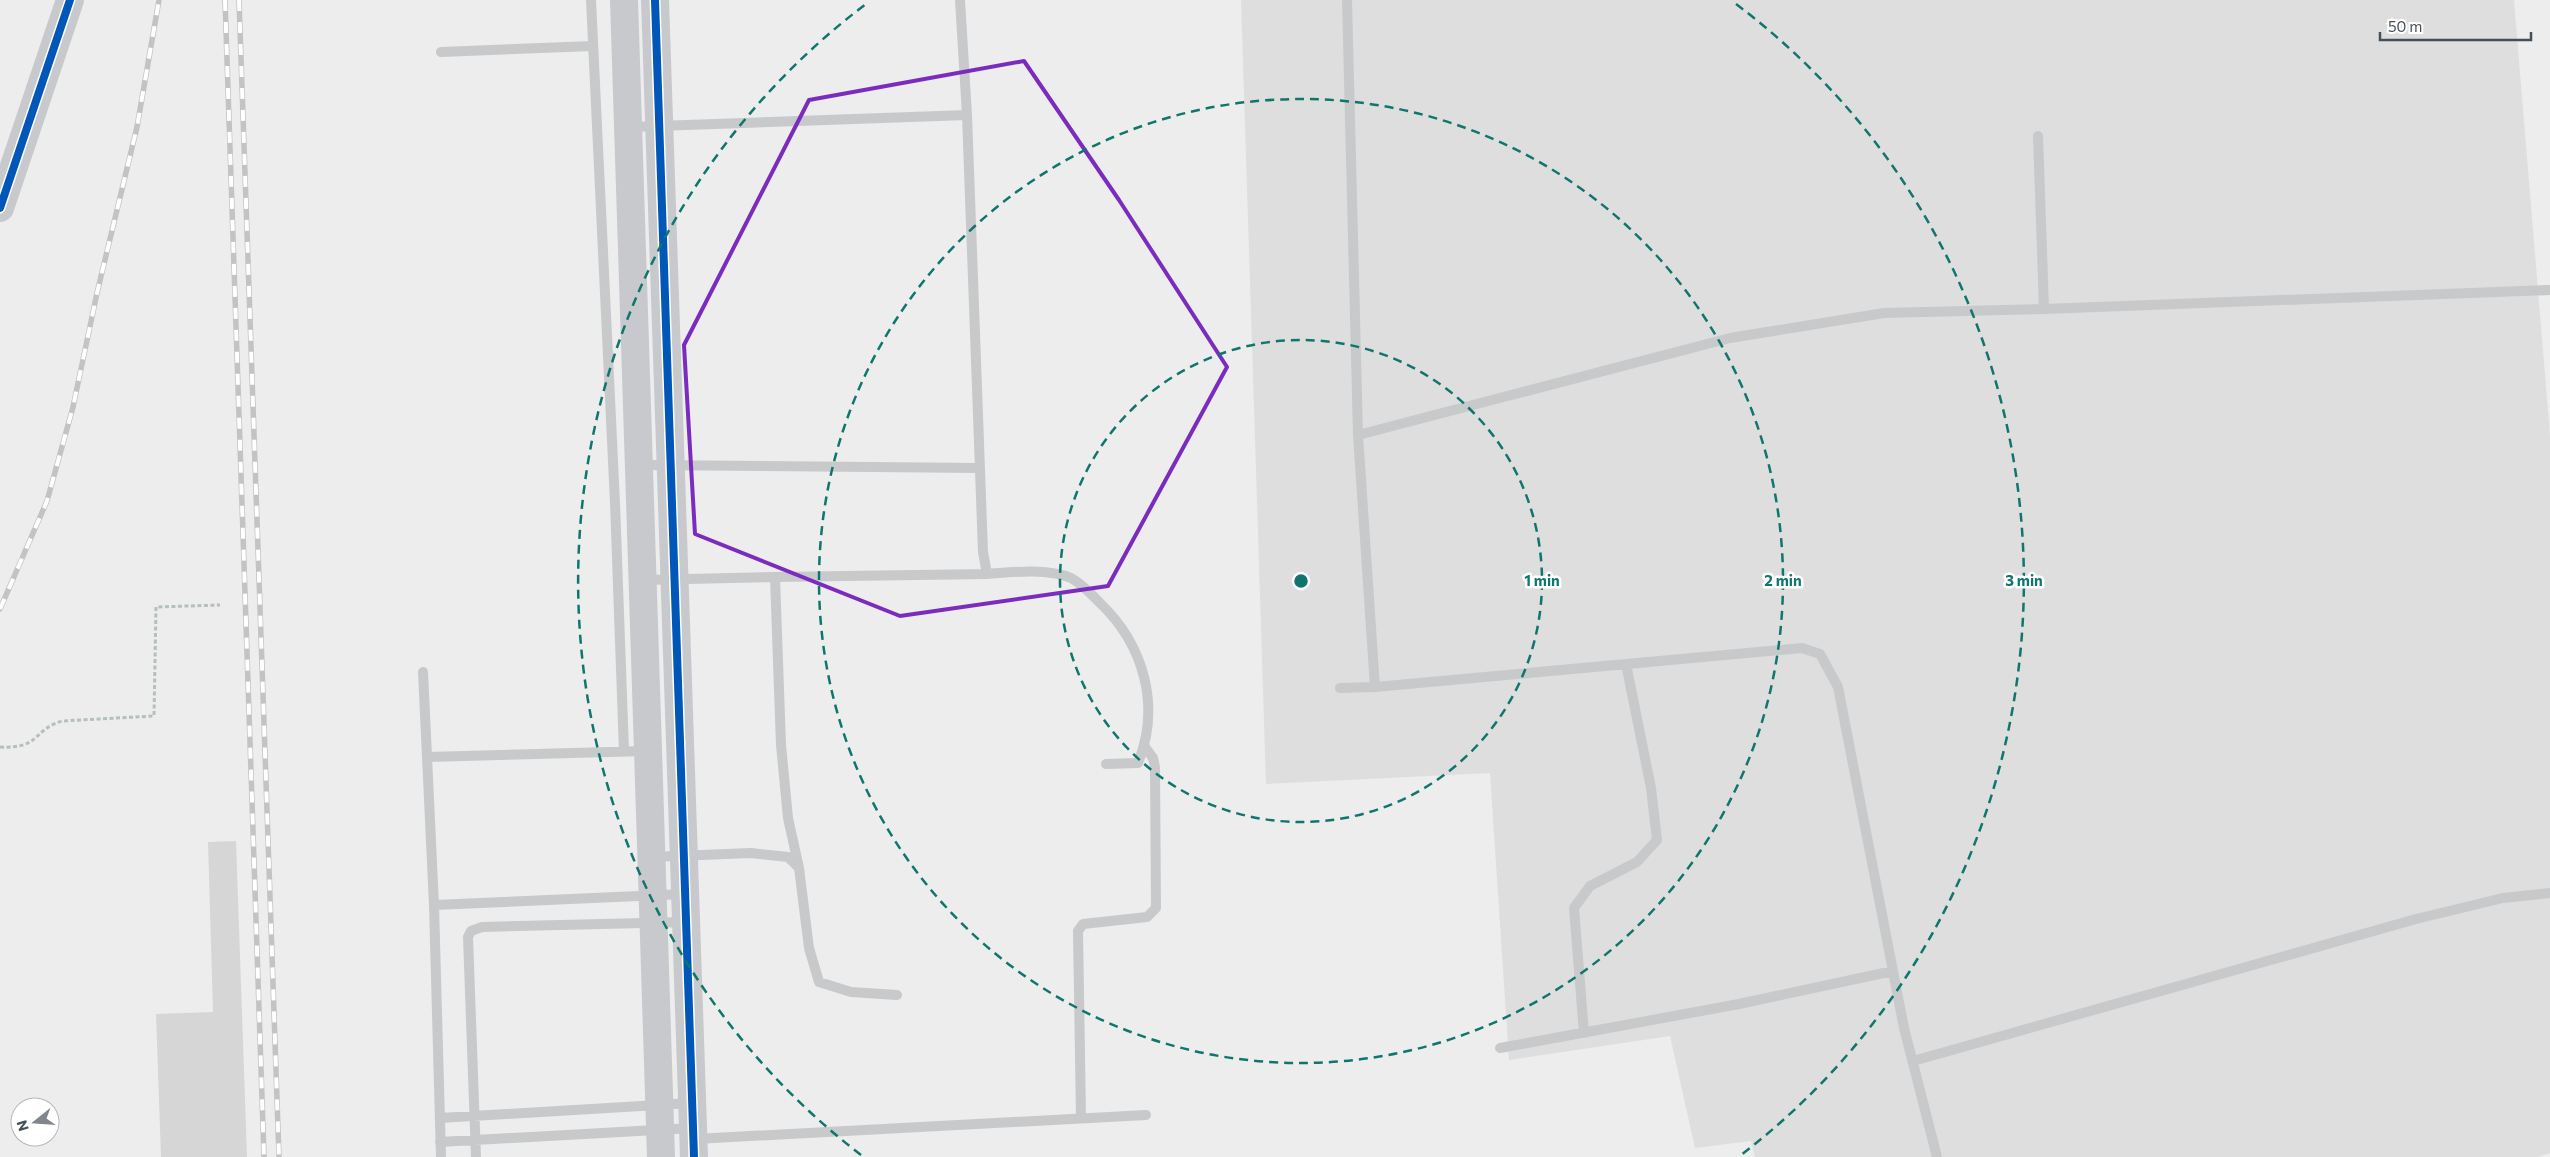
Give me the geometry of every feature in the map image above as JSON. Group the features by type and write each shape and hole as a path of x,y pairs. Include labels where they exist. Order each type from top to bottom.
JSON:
{"street":[{"path":"0,208 70,0"},
{"path":"624,0 642,580 636,751 651,857 661,1157"},
{"path":"655,0 693,1132"}],"lane":[{"path":"427,757 636,751 615,503 592,0"},
{"path":"960,0 983,552 987,574"},
{"path":"1347,0 1358,435 1375,687"},
{"path":"441,52 593,46"},
{"path":"628,128 966,114"},
{"path":"2038,136 2044,309"},
{"path":"1358,435 1730,338 1884,313 2044,309 2550,290"},
{"path":"638,465 980,468"},
{"path":"642,580 987,574 1033,571 1071,578 1113,615 1137,654 1149,691 1145,747 1138,763 1106,764"},
{"path":"775,577 782,754 788,818 800,868 809,948 819,982 851,992 897,995"},
{"path":"1340,688 1375,687 1802,648 1820,654 1838,687 1893,971 1912,1061 1937,1157"},
{"path":"1584,1033 1574,908 1590,886 1637,862 1657,840 1651,788 1626,664"},
{"path":"423,672 434,905 441,1157"},
{"path":"1081,1118 1078,931 1083,924 1147,917 1156,908 1155,766 1153,758 1145,747"},
{"path":"651,857 751,852 788,856 800,868"},
{"path":"1912,1061 2416,919 2503,898 2550,893"},
{"path":"434,905 684,894"},
{"path":"476,1157 468,937 471,931 482,927 685,922"},
{"path":"1500,1048 1739,1004 1893,971"},
{"path":"440,1118 475,1116 659,1118 693,1132 1146,1115"},
{"path":"440,1142 475,1140 659,1118 693,1132"}],"path":[{"path":"0,747 16,748 30,744 48,727 62,721 154,716 156,607 220,604"}],"highlighted area":[{"path":"1024,61 1119,200 1227,367 1108,586 900,616 695,534 684,345 809,100"}],"shaded area":[{"path":"1241,0 2514,0 2550,435 2550,1153 2538,1157 1755,1157 1751,1141 1695,1148 1670,1036 1509,1060 1490,773 1266,784"}],"building":[{"path":"236,841 247,1157 161,1157 156,1014 213,1012 208,842"}],"railway":[{"path":"0,609 47,501 73,407 97,293 137,127 159,0"},
{"path":"225,0 264,1157"},
{"path":"239,0 279,1157"}],"cycle path":[{"path":"0,208 70,0"},
{"path":"655,0 694,1157"}]}
